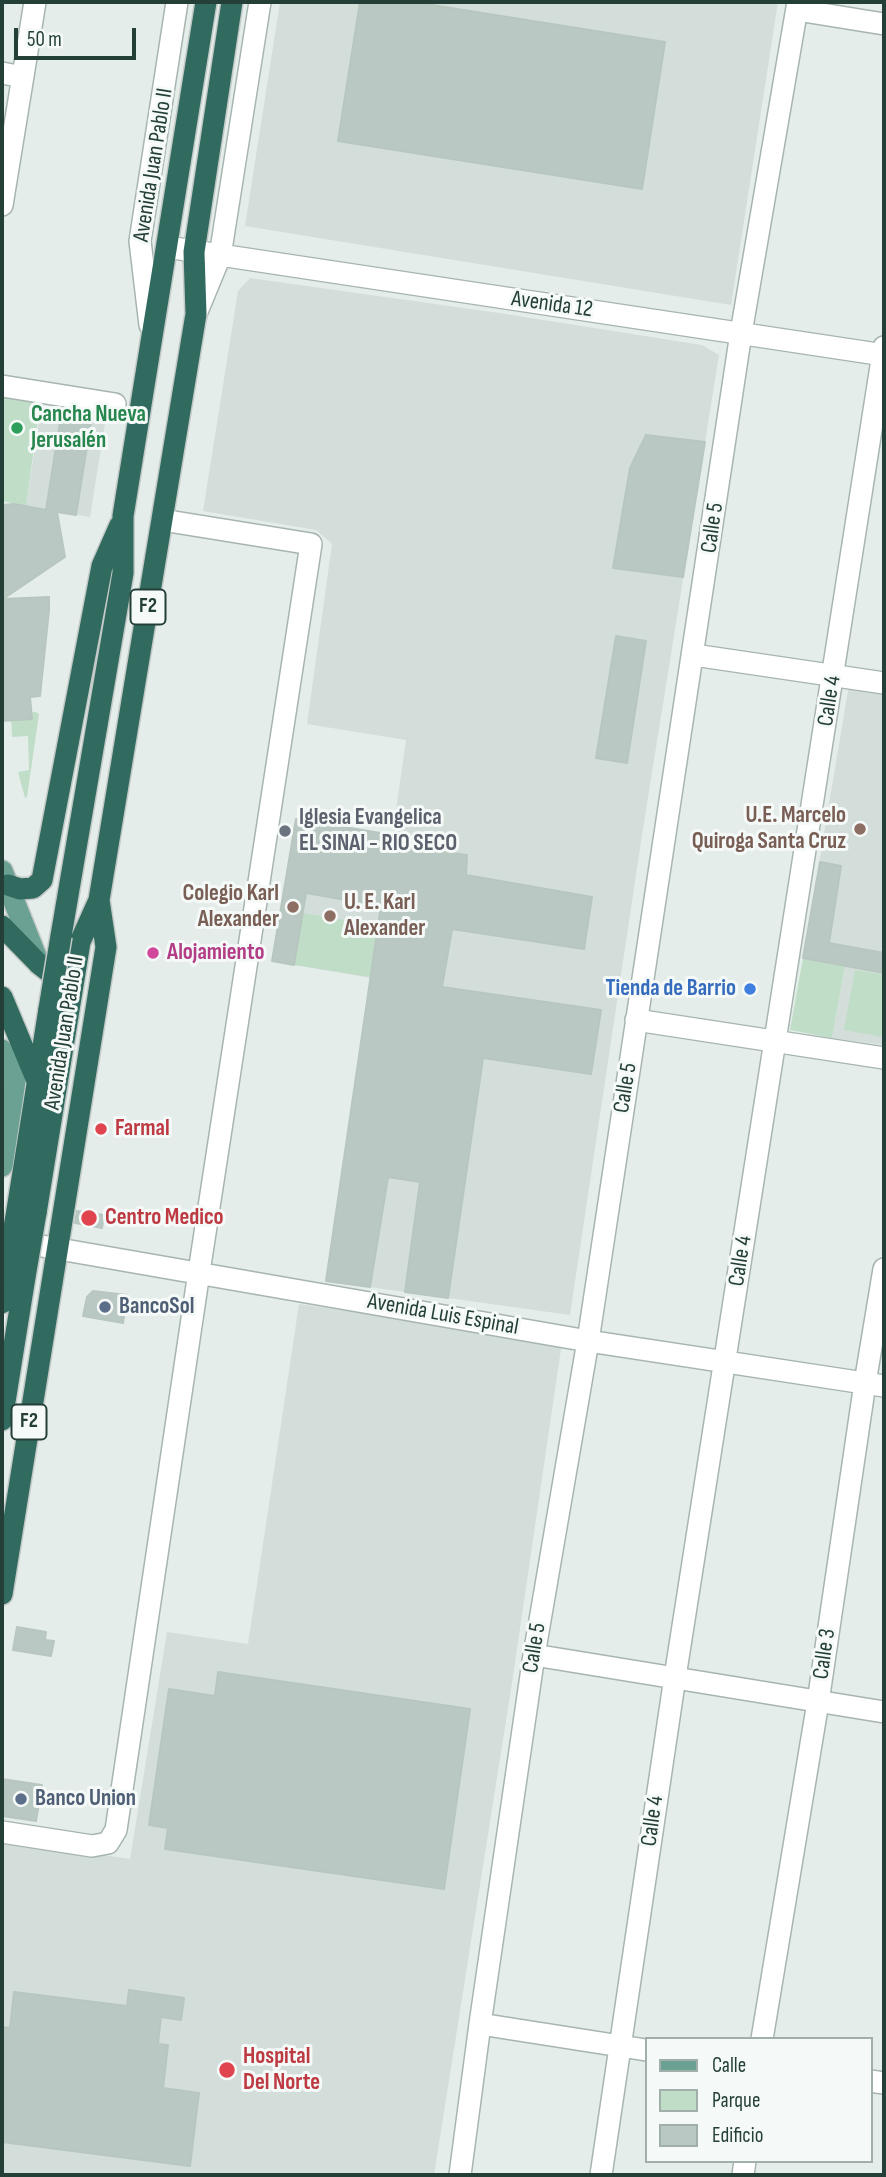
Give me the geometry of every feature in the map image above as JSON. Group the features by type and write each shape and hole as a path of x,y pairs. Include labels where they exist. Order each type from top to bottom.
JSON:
{"highway":[{"name":"Avenida Juan Pablo II","path":"2,1303 16,1276 26,1211 37,1081 124,573 123,516 206,2"},
{"name":"Avenida Juan Pablo II","path":"2,1594 106,947 99,900 196,314 194,252 232,2"},
{"path":"5,878 20,889 33,888 42,880 102,566 123,516"},
{"name":"F2","path":"26,1211 80,942 99,900"},
{"path":"2,926 39,964 72,989"},
{"path":"2,998 37,1081"},
{"name":"F2","path":"2,1420 16,1276"}],"main road":[{"path":"5,878 39,964"},
{"name":"Avenida Juan Pablo II","path":"2,1050 15,1081 2,1166"}],"street":[{"path":"2,205 12,75 35,2"},
{"name":"Avenida Juan Pablo II","path":"152,337 140,241 177,2"},
{"name":"Avenida Juan Pablo II","path":"196,314 220,256 260,2"},
{"path":"798,6 884,24"},
{"name":"Calle 5","path":"460,2175 534,1655 587,1340 694,655 741,333 798,6"},
{"name":"Avenida 12","path":"167,247 884,353"},
{"name":"Calle 4","path":"601,2175 675,1677 884,353"},
{"path":"2,386 115,404"},
{"path":"2,1832 92,1846 108,1843 116,1830 311,544 162,520"},
{"path":"694,655 884,683"},
{"path":"636,1020 884,1058"},
{"name":"Avenida Luis Espinal","path":"2,1239 724,1363 874,1385"},
{"name":"Calle 3","path":"762,2037 874,1385 884,1269"},
{"path":"534,1655 884,1712"},
{"path":"480,2024 644,2050"}],"shaded area":[{"path":"280,2 778,2 731,305 245,226"},
{"path":"250,278 702,345 719,355 642,835 570,1315 326,1281 371,978 272,961 287,872 391,845 406,740 307,724 332,544 316,530 203,511 238,291"},
{"path":"41,407 106,417 90,517 26,506"},
{"path":"849,685 884,689 884,1045 832,1038 845,967 803,958"},
{"path":"299,1304 562,1342 512,1683 434,2175 2,2175 2,1840 130,1859 167,1632 248,1644"}],"green space":[{"path":"2,392 41,398 26,506 2,501"},
{"path":"11,714 39,714 25,798 18,772 29,770 28,736 12,737"},
{"path":"303,913 379,926 371,977 294,965"},
{"path":"803,958 845,966 832,1038 790,1030"},
{"path":"855,970 884,975 884,1037 844,1030"}],"building":[{"path":"360,2 413,2 665,42 642,189 338,141"},
{"path":"62,410 92,415 76,515 57,512 65,557 3,599 49,597 49,610 40,696 30,697 32,719 2,721 2,505 14,504 46,510"},
{"path":"646,435 705,442 683,577 613,568 630,468"},
{"path":"616,636 646,641 627,763 596,758"},
{"path":"296,819 392,835 391,845 467,855 466,875 592,897 584,949 452,929 442,987 601,1010 591,1074 483,1058 448,1298 405,1292 420,1182 388,1177 370,1287 326,1281 381,906 306,893 294,965 272,961"},
{"path":"820,862 841,866 829,943 884,953 884,973 803,958"},
{"path":"77,1211 104,1215 102,1228 75,1223"},
{"name":"BancoSol","path":"93,1291 127,1295 123,1323 83,1316 87,1297"},
{"path":"17,1627 46,1632 45,1640 54,1641 51,1656 13,1650"},
{"path":"218,1672 470,1709 444,1889 165,1849 168,1828 149,1825 169,1689 215,1696"},
{"name":"Banco Union","path":"2,1779 42,1785 36,1821 2,1816"},
{"path":"129,1990 184,1998 181,2020 161,2017 158,2044 168,2045 163,2088 199,2093 190,2166 2,2142 2,2027 10,2028 14,1992 127,2006"}],"place":[{"name":"Cancha Nueva Jerusalén","path":"17,428"},
{"name":"U.E. Marcelo Quiroga Santa Cruz","path":"860,829"},
{"name":"Iglesia Evangelica EL SINAI - RIO SECO","path":"285,831"},
{"name":"Colegio Karl Alexander","path":"293,907"},
{"name":"U. E. Karl Alexander","path":"330,916"},
{"name":"Alojamiento","path":"153,953"},
{"name":"Tienda de Barrio","path":"750,989"},
{"name":"Farmal","path":"101,1129"},
{"name":"Centro Medico","path":"89,1218"},
{"name":"BancoSol","path":"105,1307"},
{"name":"Banco Union","path":"21,1799"},
{"name":"Hospital Del Norte","path":"227,2070"}]}
